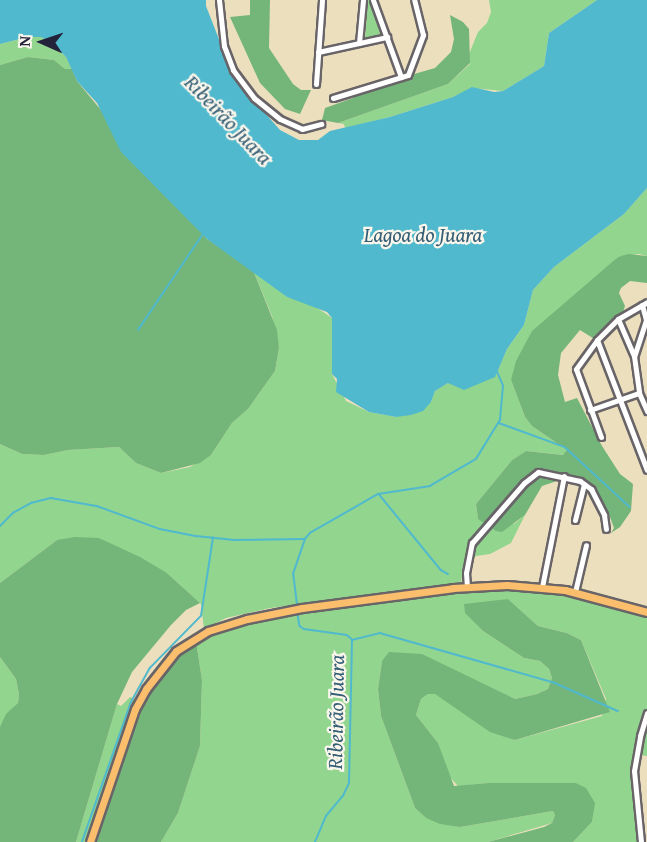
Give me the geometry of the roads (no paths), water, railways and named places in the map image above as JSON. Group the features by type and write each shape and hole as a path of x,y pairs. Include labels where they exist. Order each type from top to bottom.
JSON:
{"main road":[{"path":"90,842 135,709 166,661 196,637 247,619 302,608 467,587 542,587 575,592 647,612"}],"street":[{"path":"219,0 224,46 233,70 254,98 280,119 302,129 321,124"},
{"path":"316,84 322,0"},
{"path":"359,43 363,0"},
{"path":"373,0 401,77"},
{"path":"333,98 408,75 423,35 414,0"},
{"path":"318,52 387,37"},
{"path":"601,437 576,369 597,340 618,320 645,303 646,320 634,356"},
{"path":"618,320 634,356 639,393 647,411"},
{"path":"597,340 647,470"},
{"path":"590,410 639,393"},
{"path":"467,587 466,573 472,543 524,483 538,472 564,477 591,489 606,529"},
{"path":"542,587 564,477"},
{"path":"575,520 584,484"},
{"path":"575,592 586,545"},
{"path":"641,842 634,771 640,736 647,713"}],"water":[{"name":"Lagoa do Juara","path":"0,0 206,0 206,6 231,70 247,93 280,130 299,140 318,140 330,131 390,117 453,97 472,87 494,92 503,91 544,66 549,33 597,0 647,0 647,188 624,214 554,267 533,290 524,325 507,349 495,377 464,390 448,383 435,391 431,402 423,411 411,415 396,417 369,412 336,392 337,379 332,374 332,318 327,312 287,297 207,239 121,152 97,103 77,81 66,57 52,43 41,37 28,37 0,44"}],"waterway":[{"path":"138,330 203,234"},
{"name":"Ribeirão Juara","path":"297,605 293,574 305,539 310,533 378,494 430,486 476,459 500,420 503,386 497,372"},
{"path":"499,423 565,447 630,507"},
{"path":"379,494 441,570 448,574"},
{"path":"0,526 13,513 31,503 51,498 97,506 160,529 196,536 232,540 304,539"},
{"path":"82,842 131,702 150,668 201,616 213,538"},
{"name":"Ribeirão Juara","path":"298,614 300,626 304,629 347,635 352,639"},
{"path":"352,640 380,633 555,683 618,711"},
{"name":"Ribeirão Juara","path":"315,842 326,816 343,796 349,783 352,641"}]}
